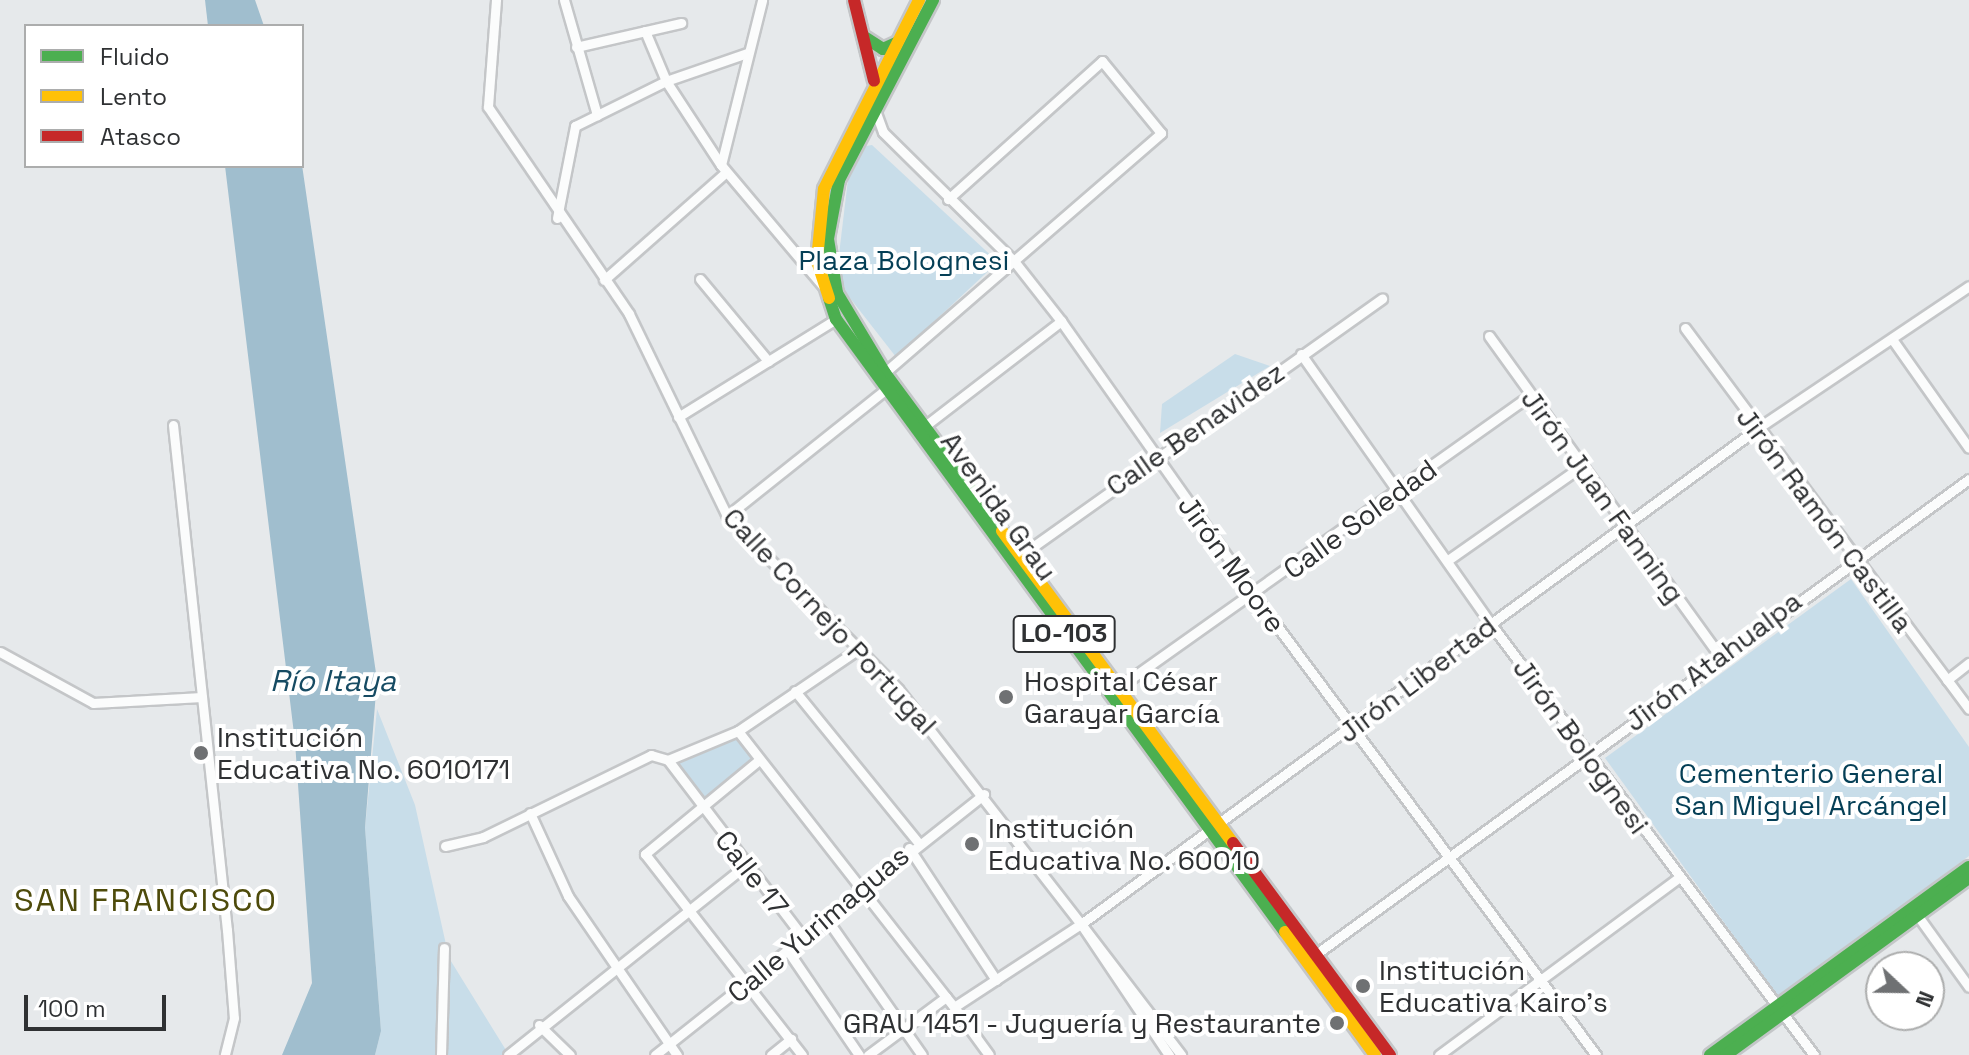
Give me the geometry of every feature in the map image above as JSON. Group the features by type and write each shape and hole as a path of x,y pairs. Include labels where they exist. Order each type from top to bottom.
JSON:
{"main road":[{"path":"854,0 866,38 874,81"},
{"name":"LO-103","path":"874,81 919,0"},
{"name":"LO-103","path":"885,381 837,293 829,264 839,180 933,0"},
{"path":"866,38 883,49 896,43"},
{"name":"Avenida Grau","path":"874,81 824,189 816,234 823,286 836,319 1218,828 1375,1055"},
{"path":"1726,1055 1969,867"},
{"path":"1914,911 1969,878"},
{"name":"Avenida Grau","path":"1310,958 1390,1055"},
{"path":"1710,1055 1779,1011"}],"street":[{"name":"Calle Cornejo Portugal","path":"496,0 488,107 557,218 604,280 642,338 727,516 860,648 984,794 1081,924"},
{"path":"564,0 597,115"},
{"path":"604,280 723,168 747,53 762,0"},
{"path":"576,47 681,23"},
{"name":"Avenida Grau","path":"645,31 666,81 723,168 823,286"},
{"path":"557,218 573,131 597,115 666,81 747,53"},
{"path":"727,516 885,381 1014,261 1161,133 1102,61 948,199"},
{"name":"Jirón Moore","path":"874,81 875,109 883,132 1014,261 1061,321 1352,730 1596,1055"},
{"path":"700,279 768,361"},
{"name":"Jirón Libertad","path":"954,1007 1081,924 1218,828 1490,623 1758,428 1969,286"},
{"name":"Calle Benavidez","path":"1015,559 1155,456 1382,299"},
{"path":"678,417 836,319"},
{"path":"920,430 1061,321"},
{"name":"Jirón Ramón Castilla","path":"1685,328 1853,558 1969,709"},
{"name":"Jirón Juan Fanning","path":"1489,336 1579,468 1719,655"},
{"path":"1892,339 1969,448"},
{"name":"Jirón Bolognesi","path":"1301,354 1490,623 1678,878 1814,1055"},
{"name":"Calle Soledad","path":"1114,691 1399,494 1529,396"},
{"path":"173,425 234,1018 225,1055"},
{"path":"1448,560 1579,468"},
{"name":"Jirón Atahualpa","path":"1310,958 1719,655 1969,479"},
{"path":"445,846 530,813 651,755 668,760 738,731 860,648"},
{"path":"0,652 93,703 202,697"},
{"path":"1947,680 1969,663"},
{"path":"795,691 913,845 996,980"},
{"path":"738,731 862,887 989,1055"},
{"name":"Calle 17","path":"668,760 745,866 803,937"},
{"path":"759,760 645,854 750,982 802,1055"},
{"name":"Calle Yurimaguas","path":"655,1055 750,982 913,845 984,794"},
{"path":"530,813 568,896 623,966 673,1043 677,1055"},
{"path":"508,1055 539,1025 623,966 745,866"},
{"path":"1439,1055 1678,878"},
{"path":"1914,911 1969,987"},
{"path":"826,918 922,1055"},
{"path":"1081,924 1169,1055"},
{"path":"1081,924 1181,1055"},
{"path":"441,1055 444,948"},
{"path":"788,951 859,1055"},
{"path":"868,1055 946,997"},
{"path":"539,1025 570,1055"},
{"path":"771,1055 791,1039"}],"green space":[{"name":"Plaza Bolognesi","path":"872,145 998,262 896,357 846,293 838,263 849,171 860,147"},
{"path":"1235,354 1270,366 1160,433 1162,404"},
{"name":"Cementerio General San Miguel Arcángel","path":"1851,579 1969,747 1969,856 1778,997 1605,758"},
{"path":"377,709 415,805 449,958 509,1055 375,1055 381,1031 365,828"},
{"path":"736,736 754,761 702,801 675,763"}],"water":[{"path":"205,0 255,0 263,24 208,24"},
{"name":"Río Itaya","path":"225,168 302,168 377,680 365,828 381,1031 375,1055 282,1055 312,983 295,742"}],"traffic: fast":[{"path":"933,0 839,180 828,239 837,293 885,373 1002,531"},
{"path":"866,38 883,49 896,43"},
{"path":"829,298 836,319 1285,932"},
{"path":"1710,1055 1969,867"},
{"path":"1726,1055 1969,878"}],"traffic: slow":[{"path":"829,298 817,260 824,189 919,0"},
{"path":"1002,531 1233,843"},
{"path":"1285,932 1375,1055"}],"traffic: jam":[{"path":"854,0 874,81"},
{"path":"1233,843 1390,1055"}],"place":[{"name":"Hospital César Garayar García","path":"1006,697"},
{"name":"Institución Educativa No. 6010171","path":"201,753"},
{"name":"Institución Educativa No. 60010","path":"972,844"},
{"name":"Institución Educativa Kairo's","path":"1363,986"},
{"name":"GRAU 1451 - Juguería y Restaurante","path":"1337,1023"}],"district":[{"name":"SAN FRANCISCO","path":"146,900"}]}
